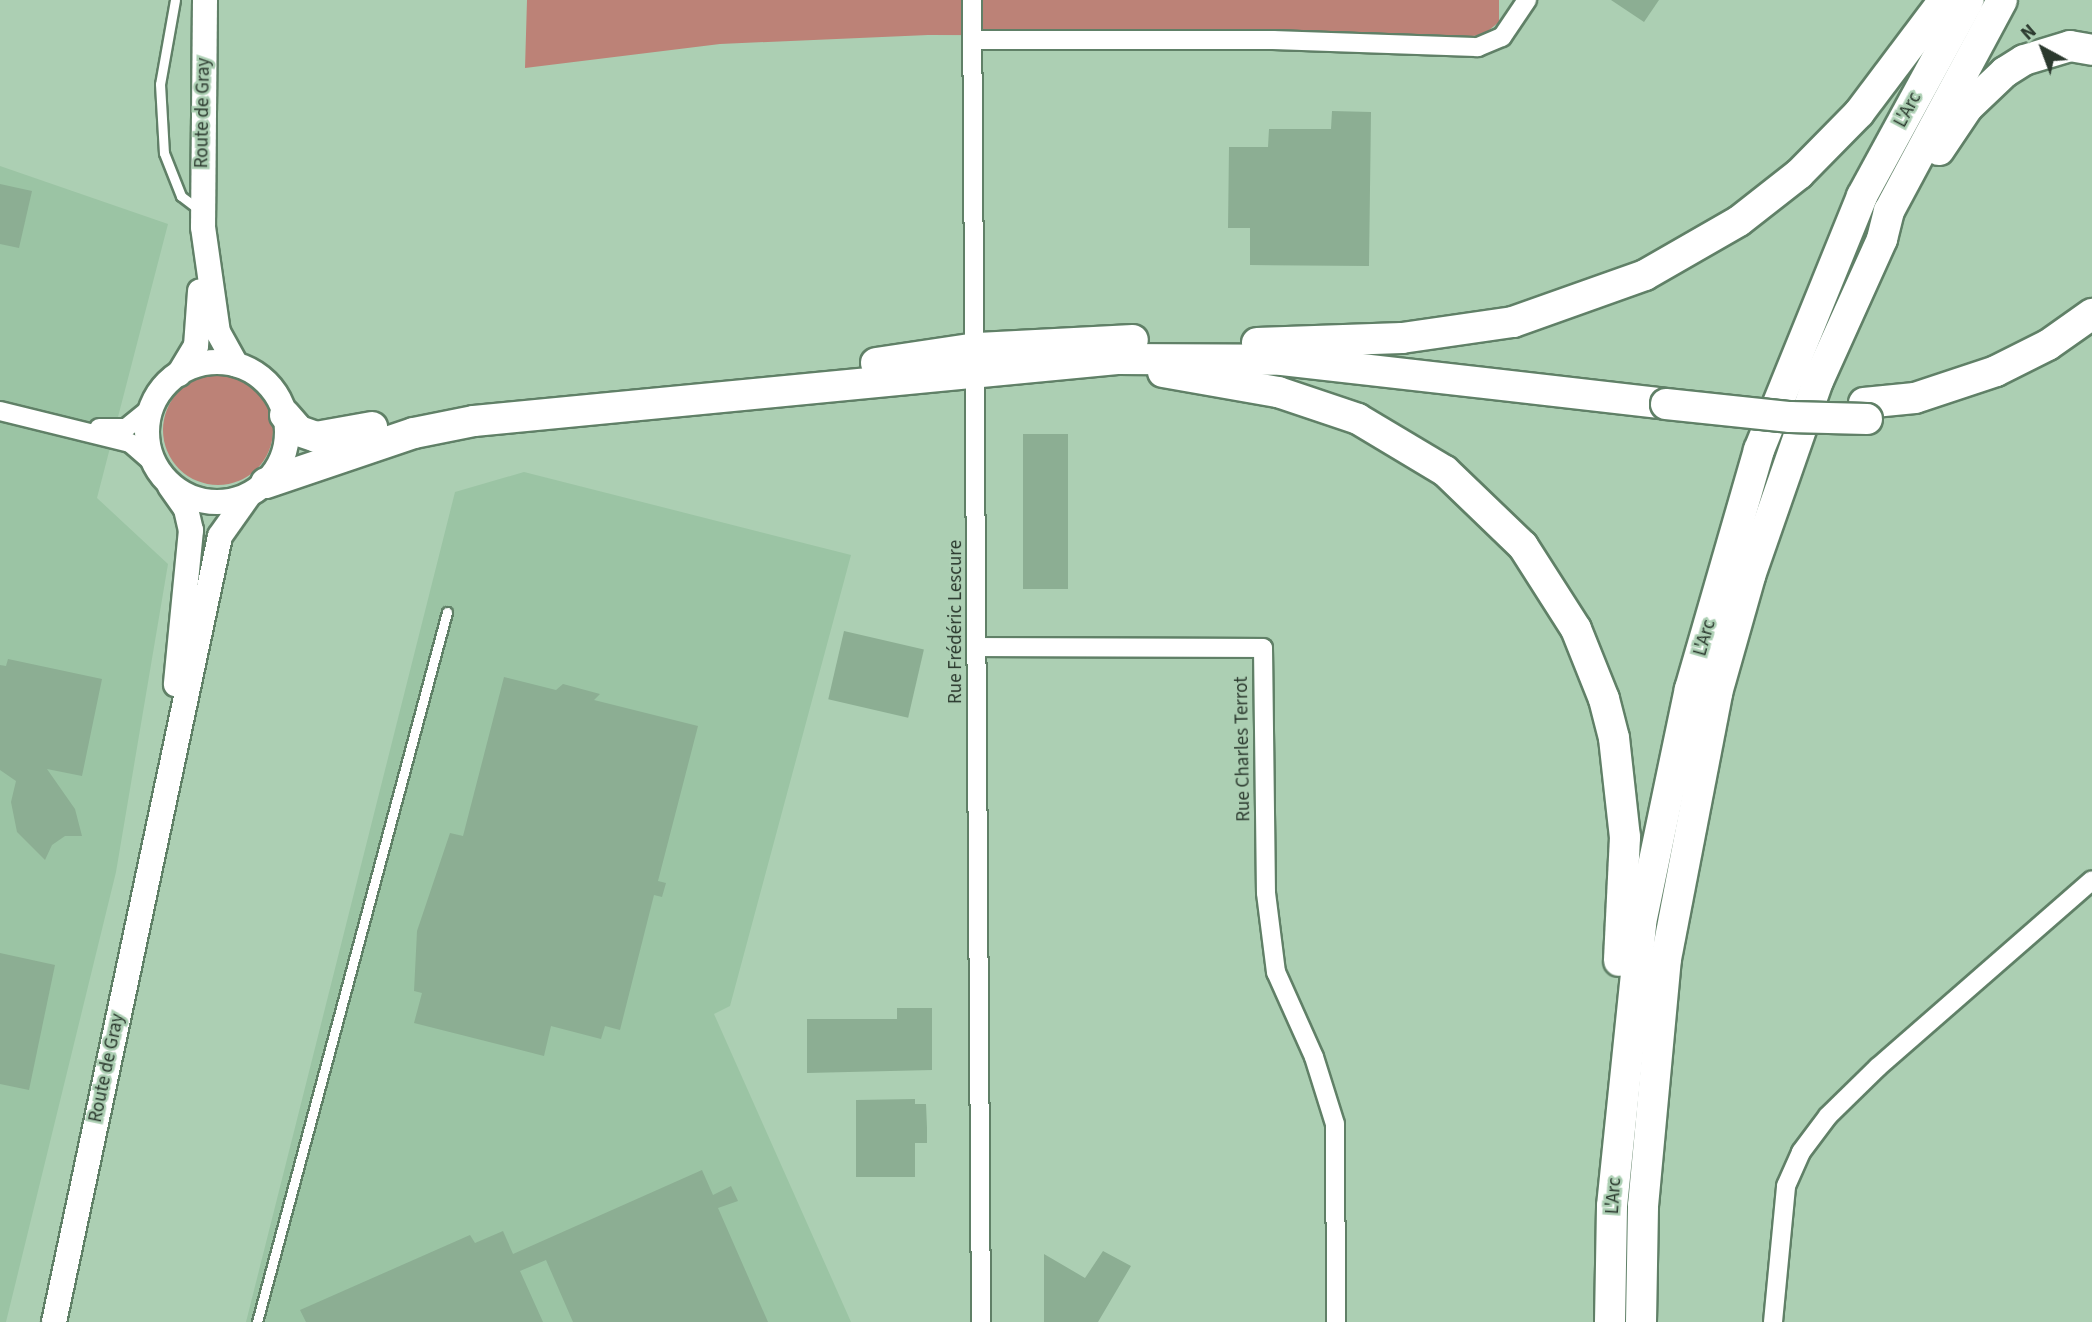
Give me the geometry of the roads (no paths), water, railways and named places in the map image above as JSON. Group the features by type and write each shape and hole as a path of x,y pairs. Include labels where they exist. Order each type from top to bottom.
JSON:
{"highway":[{"path":"285,415 304,434 330,436 444,411 825,371 1062,352 1402,338 1513,322 1645,275 1739,221 1799,174 1859,113 1944,0"},
{"name":"L'Arc","path":"1610,1314 1612,1206 1641,923 1690,689 1759,450 1862,196 1969,0"},
{"name":"L'Arc","path":"1641,1322 1643,1206 1666,958 1714,706 1749,576 1792,449 1876,251 1886,218 2002,0"},
{"path":"1886,218 1912,200 1931,161 1986,87 2024,60 2070,46 2092,50"},
{"path":"1866,411 1959,385 2048,345 2092,314"},
{"path":"1062,352 1282,360 1668,397 1774,402 1910,414 1962,401 2054,361 2092,334"},
{"path":"1235,344 1668,397"},
{"path":"1062,352 1236,383 1308,400 1358,419 1414,449 1474,495 1511,532 1559,597 1604,699 1622,787 1625,836 1608,1160 1610,1314"},
{"path":"258,489 414,433 474,421 842,384 868,375 975,360"}],"main road":[{"name":"Route de Gray","path":"179,374 196,346 202,219 205,0"},
{"name":"Route de Gray","path":"202,219 218,332 236,364"},
{"path":"213,362 236,364 271,386 285,415 286,446 258,489 208,502 186,496 160,473 147,441 152,407 179,374 213,362"},
{"name":"Route de Gray","path":"160,473 186,509 191,541 160,813"},
{"name":"Route de Gray","path":"54,1322 220,536 258,489"}],"street":[{"name":"Rue Frédéric Lescure","path":"972,0 981,1322"},
{"path":"972,40 1273,40 1478,47 1502,37 1527,0"},
{"path":"75,426 126,428 152,407"},
{"path":"0,411 75,426 130,443 160,473"},
{"name":"Rue Charles Terrot","path":"977,647 1263,649 1266,893 1276,972 1314,1057 1335,1124 1336,1322"},
{"path":"1773,1322 1786,1186 1801,1152 1828,1116 1878,1067 2092,880"}],"lane":[{"path":"176,0 160,84 164,153 181,196 202,219"},
{"path":"257,1322 447,612"}]}
